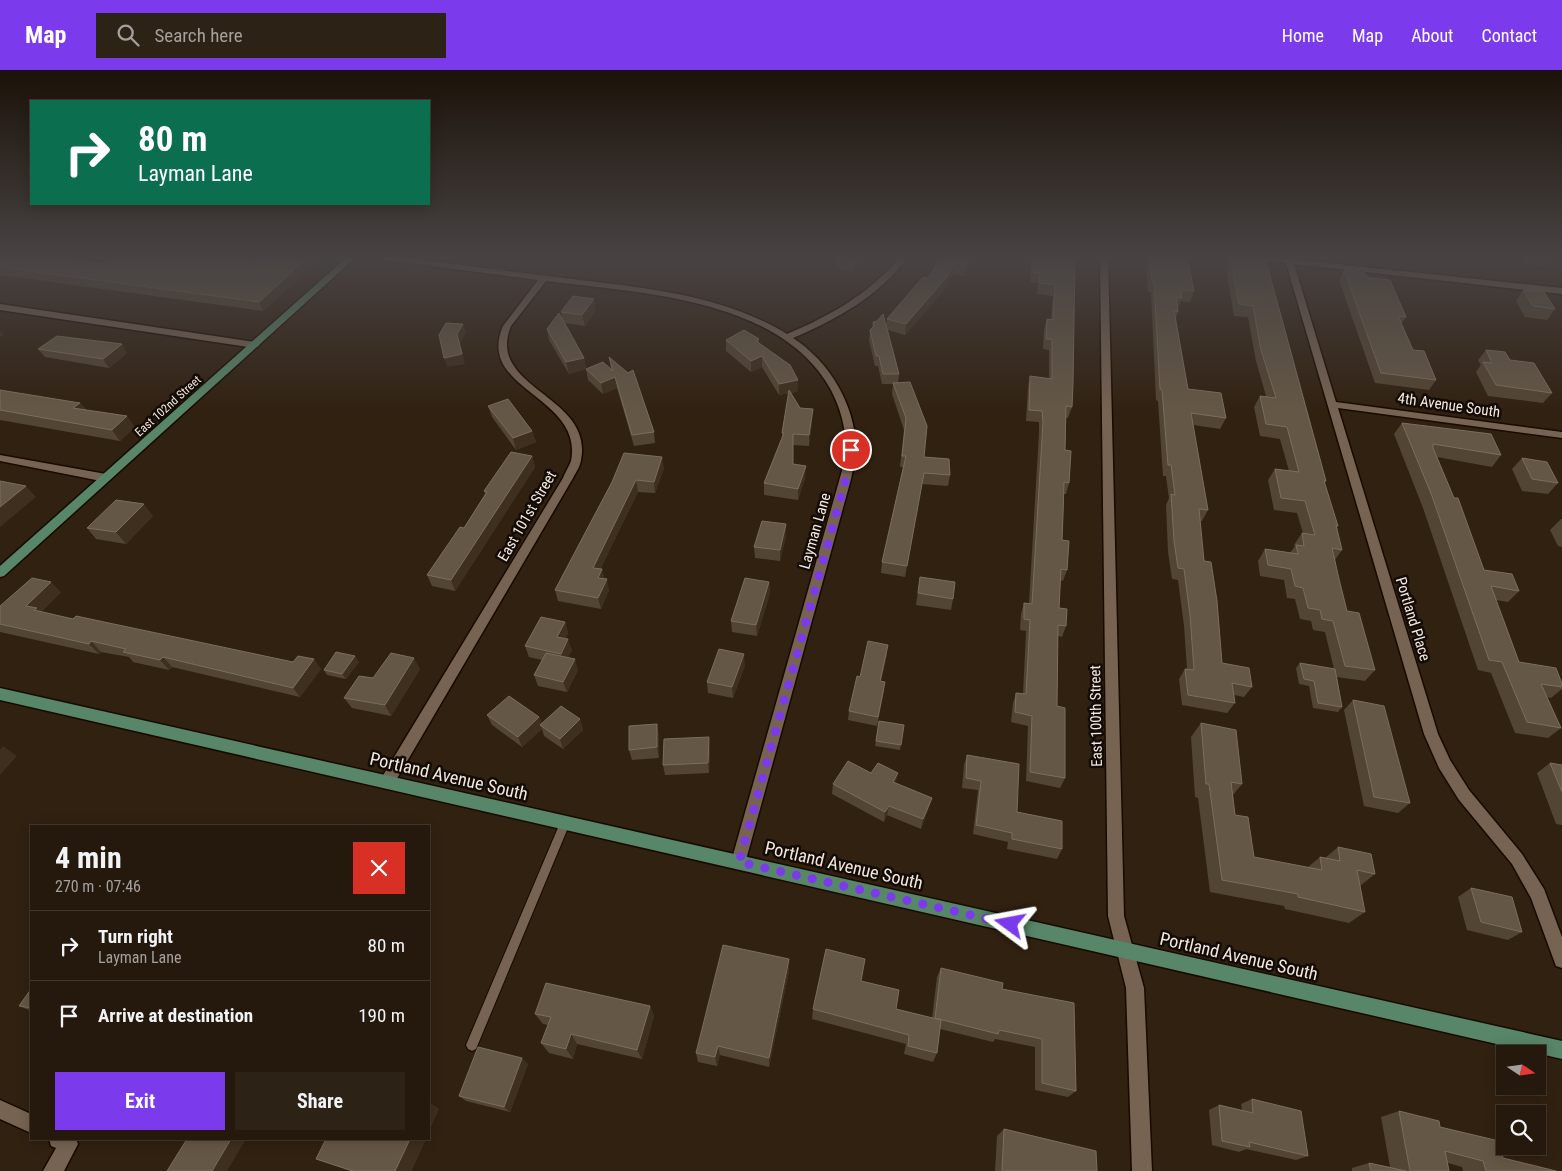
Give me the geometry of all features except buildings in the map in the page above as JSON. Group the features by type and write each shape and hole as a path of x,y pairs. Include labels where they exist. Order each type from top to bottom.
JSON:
{"street":[{"path":"9,308 255,345"},
{"name":"East 102nd Street","path":"0,573 295,308"},
{"name":"East 101st Street","path":"387,782 563,487 576,461 578,444 574,429 566,415 516,375 502,358 501,346 504,332 521,308"},
{"name":"Layman Lane","path":"724,308 765,324 809,355 827,376 841,398 848,423 851,450 846,479 739,862"},
{"path":"786,338 824,322 849,308"},
{"name":"East 100th Street","path":"1105,308 1116,916 1135,988 1142,1171"},
{"name":"Portland Place","path":"1303,308 1431,734 1444,764 1464,795 1517,859 1538,894 1562,960"},
{"name":"4th Avenue South","path":"1332,404 1562,435"},
{"path":"0,458 106,478"},
{"name":"Portland Avenue South","path":"0,694 1562,1050"},
{"path":"0,1109 30,1124"},
{"path":"53,1171 69,1144 60,1140"}],"lane":[{"path":"472,1045 565,823"}],"route":[{"path":"851,450 846,479 739,862 1010,924"}]}
